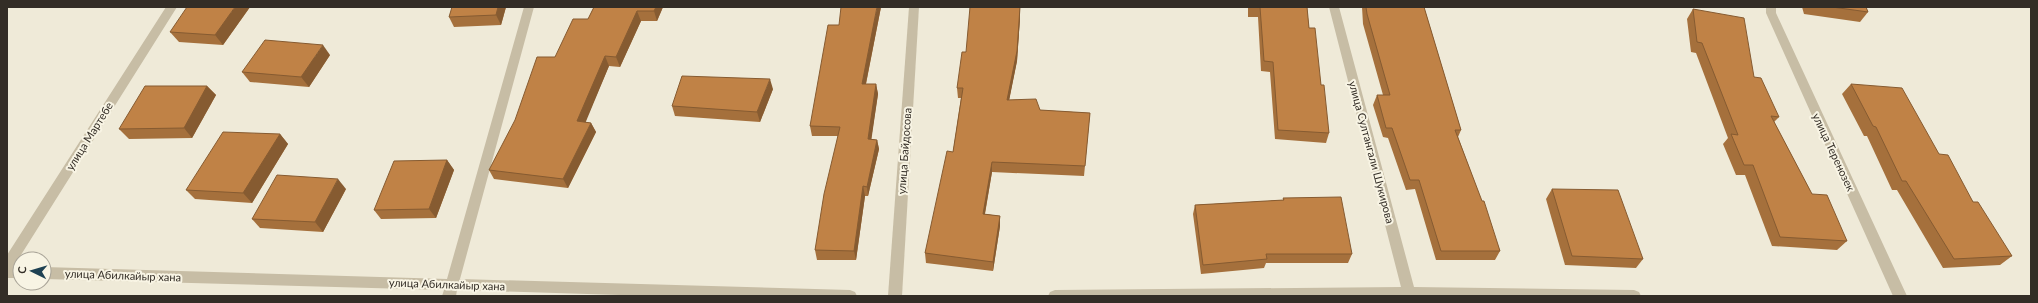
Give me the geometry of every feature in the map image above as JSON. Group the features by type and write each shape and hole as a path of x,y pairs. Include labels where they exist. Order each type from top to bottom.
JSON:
{"street":[{"name":"улица Мартебе","path":"7,266 172,7"},
{"path":"451,290 529,7"},
{"name":"улица Байдосова","path":"895,296 914,7"},
{"name":"улица Султангали Шукирова","path":"1334,7 1409,294"},
{"name":"улица Теренозек","path":"1771,7 1771,13 1900,296"},
{"name":"улица Абилкайыр хана","path":"52,273 451,290 850,296"},
{"path":"1056,296 1409,294 1634,296"}],"building":[{"path":"187,7 235,7 215,35 170,32"},
{"path":"452,7 498,7 496,15 449,17"},
{"path":"594,7 656,7 654,11 637,11 616,57 605,56 577,121 591,123 563,179 489,170 515,120 537,57 555,57 573,19 588,19"},
{"path":"841,7 877,7 862,84 876,84 868,139 877,140 867,187 863,186 854,251 815,250 824,194 840,127 810,126 828,25 839,25"},
{"path":"970,7 1020,7 1017,51 1007,100 1036,99 1040,110 1090,113 1085,166 992,162 983,214 1000,216 993,262 925,253 947,151 953,152 963,88 957,88 962,52 966,52"},
{"path":"1260,7 1307,7 1309,28 1315,28 1321,85 1324,85 1329,133 1278,130 1273,62 1264,61"},
{"path":"1366,7 1424,7 1461,130 1455,130 1482,201 1484,201 1500,251 1441,251 1419,180 1410,180 1392,128 1386,128 1377,95 1390,95"},
{"path":"1832,7 1866,7 1868,12"},
{"path":"1693,9 1744,18 1754,77 1761,78 1779,117 1771,116 1812,194 1827,195 1847,241 1780,237 1753,165 1744,165 1731,134 1738,135 1702,43 1697,42"},
{"path":"265,40 323,45 301,77 242,72"},
{"path":"682,76 770,79 757,112 672,106"},
{"path":"1851,84 1902,88 1939,154 1948,155 1973,202 1978,202 2012,256 1954,259 1906,181 1902,181 1876,127 1873,126"},
{"path":"145,86 207,86 184,128 119,129"},
{"path":"223,132 280,134 243,193 186,190"},
{"path":"447,160 429,209 374,210 394,161"},
{"path":"277,175 338,179 315,222 252,219"},
{"path":"1552,189 1618,190 1643,259 1572,256"},
{"path":"1341,197 1352,254 1266,254 1267,259 1203,265 1195,205 1284,200 1283,198"}]}
